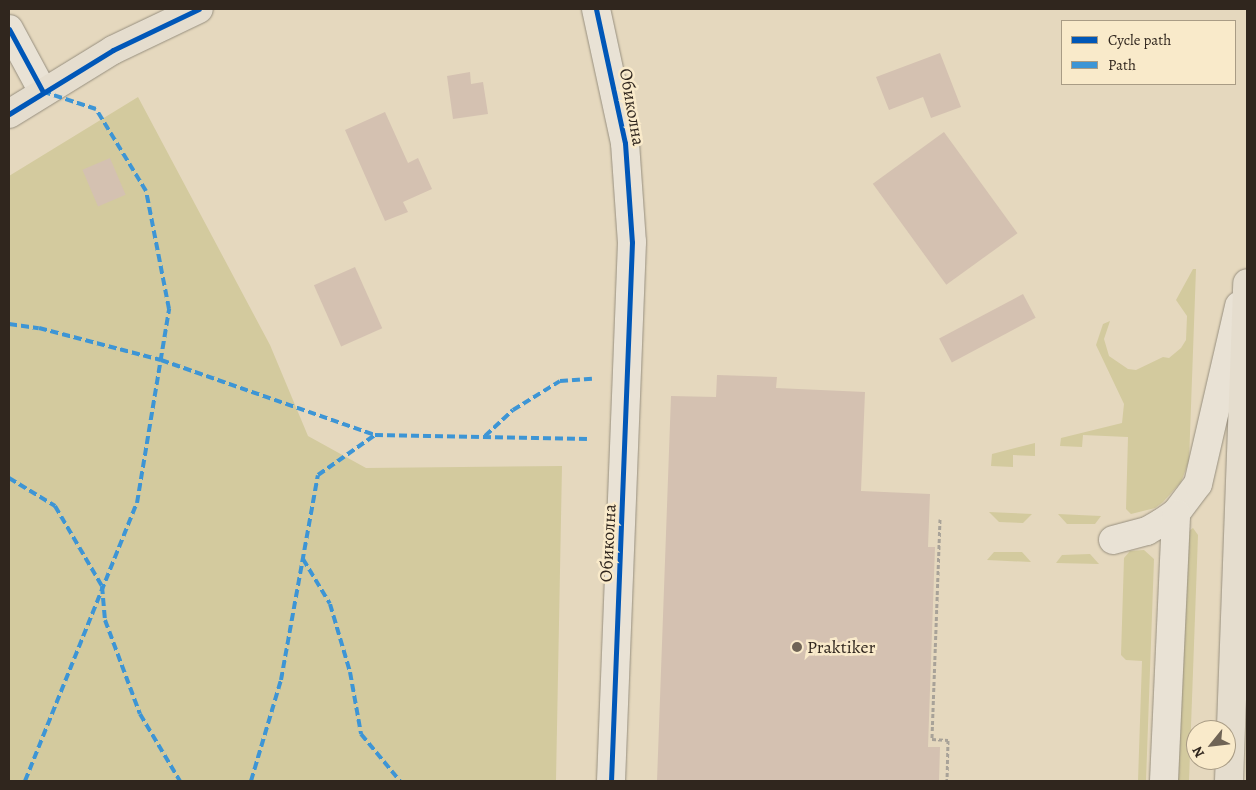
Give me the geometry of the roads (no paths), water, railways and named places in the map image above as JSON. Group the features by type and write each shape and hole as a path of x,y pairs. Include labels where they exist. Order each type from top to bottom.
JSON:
{"main road":[{"path":"9,114 113,50 199,9"},
{"path":"1229,781 1247,283"}],"street":[{"name":"Обиколна","path":"596,9 625,143 632,242 611,781"},
{"path":"9,29 43,92"},
{"path":"1113,540 1147,531 1176,512 1198,484 1206,458 1247,270"},
{"path":"1164,781 1176,512"}],"place":[{"name":"Praktiker","path":"797,647"}]}
